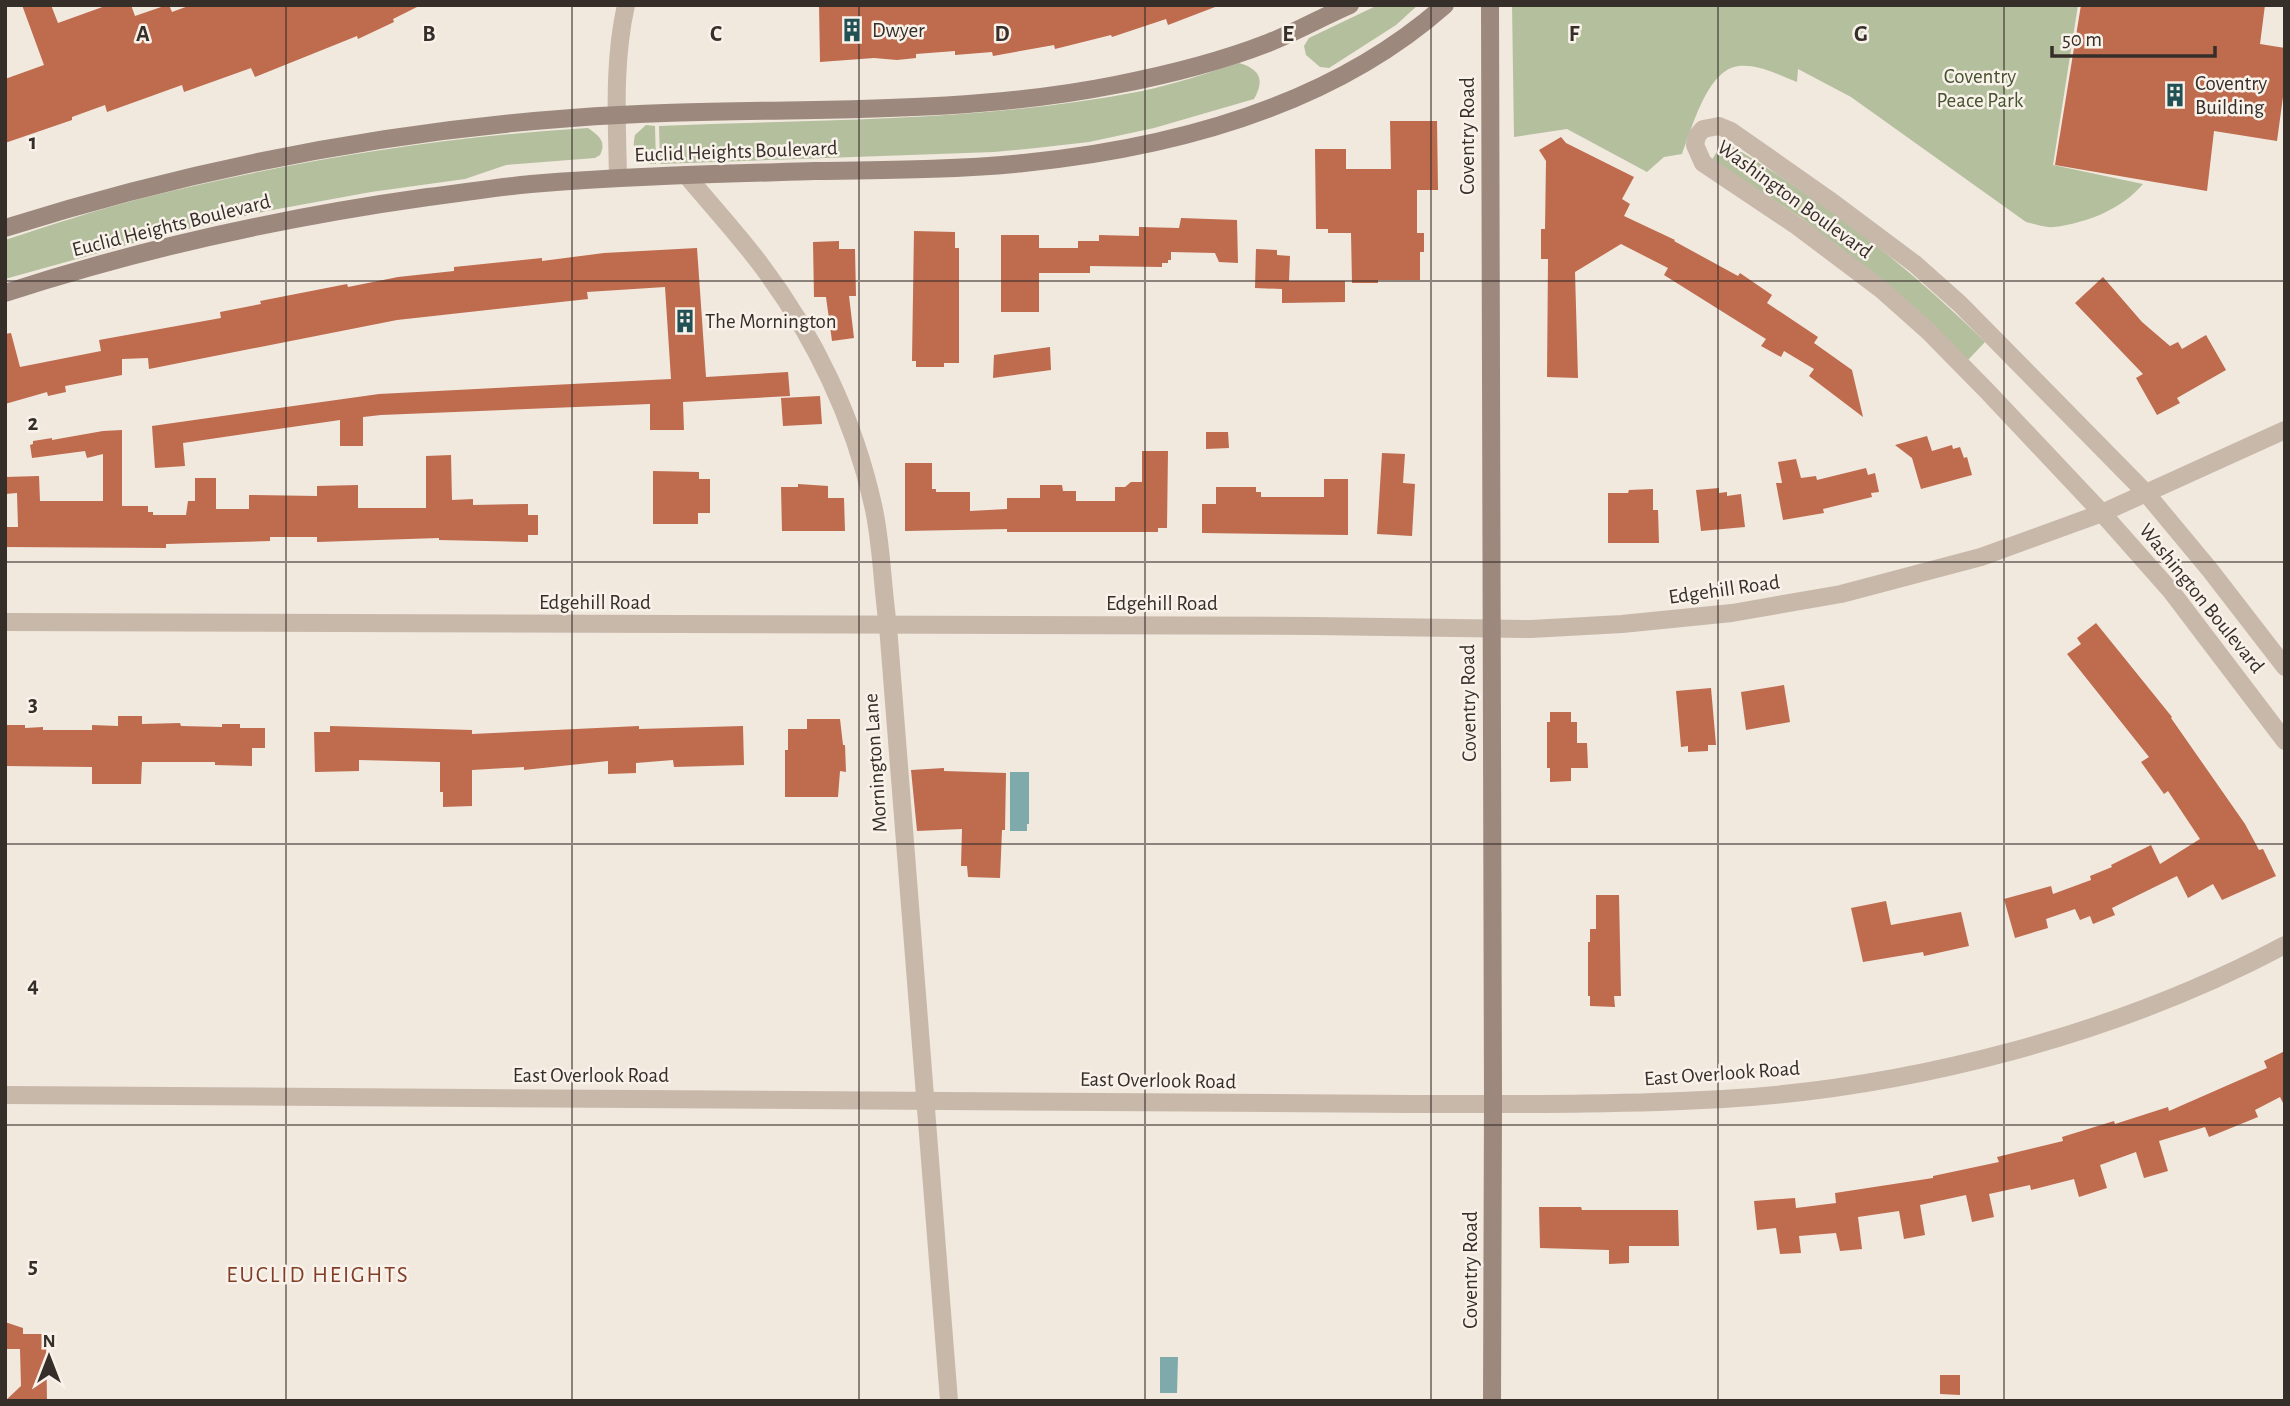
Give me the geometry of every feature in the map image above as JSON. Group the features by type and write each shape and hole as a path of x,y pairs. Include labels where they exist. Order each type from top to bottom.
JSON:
{"main road":[{"name":"Euclid Heights Boulevard","path":"5,228 102,198 323,149 436,131 617,115 942,105 1056,95 1128,82 1222,58 1270,42 1350,5"},
{"name":"Euclid Heights Boulevard","path":"5,293 152,250 248,228 357,207 527,184 686,175 1001,165 1101,152 1185,134 1293,99 1392,46 1422,26 1445,5"},
{"name":"Coventry Road","path":"1490,5 1492,1401"}],"street":[{"path":"618,178 616,68 618,37 626,5"},
{"name":"Washington Boulevard","path":"2285,667 2146,493 2003,345 1915,264 1828,199 1731,131 1719,126 1703,129 1697,136 1695,145 1703,163 1797,226 1882,290 1970,374 2102,513 2171,591 2285,741"},
{"name":"Mornington Lane","path":"686,175 762,265 799,320 835,391 865,470 874,508 888,626 949,1401"},
{"name":"Edgehill Road","path":"5,622 1314,626 1490,629 1609,625 1732,613 1841,594 1981,557 2102,513 2285,430"},
{"name":"East Overlook Road","path":"5,1094 1493,1104 1725,1099 1880,1080 1964,1062 2105,1021 2168,999 2285,945"}],"green space":[{"path":"1378,5 1418,5 1396,25 1329,68 1320,67 1306,55 1304,46 1309,38"},
{"name":"Coventry Peace Park","path":"1512,5 2078,5 2053,165 2143,184 2114,208 2079,222 2054,227 2026,222 1851,97 1798,69 1797,82 1754,67 1739,66 1728,70 1718,78 1702,102 1682,154 1664,157 1647,172 1567,129 1514,137"},
{"path":"1239,63 1252,68 1258,76 1260,81 1254,99 1154,128 1089,142 994,152 660,164 659,126 901,118 1022,109 1142,91"},
{"path":"646,125 655,126 656,164 640,160 635,152 635,135"},
{"path":"588,128 602,142 600,155 595,158 506,165 465,179 371,192 267,211 170,233 5,279 5,240 143,198 253,173 364,153 476,138"},
{"path":"1723,141 1793,185 1860,233 1955,313 1985,342 1968,360 1803,219 1712,160"}],"water":[{"path":"1010,772 1029,772 1027,831 1010,831"},
{"path":"1160,1357 1178,1357 1177,1393 1160,1393"}],"building":[{"path":"22,5 51,5 58,23 108,5 131,5 135,16 167,5 172,12 191,5 421,5 393,19 394,22 358,39 357,36 255,77 251,68 184,92 182,85 107,112 105,105 72,117 72,120 5,143 5,79 44,65"},
{"path":"819,5 1215,7 1168,25 1166,19 1112,37 1111,35 1055,49 1054,45 993,56 992,52 955,55 955,51 916,54 916,58 897,60 874,58 820,62"},
{"name":"Coventry Building","path":"2081,5 2265,5 2260,44 2285,48 2285,82 2277,141 2214,131 2207,191 2055,165"},
{"path":"1390,121 1437,121 1438,190 1417,190 1417,233 1424,233 1424,252 1420,252 1420,280 1352,283 1351,233 1328,233 1328,229 1316,229 1315,149 1346,149 1346,169 1391,169"},
{"path":"1561,137 1566,143 1634,177 1622,199 1630,204 1624,216 1675,240 1738,276 1740,273 1772,295 1767,303 1818,337 1814,343 1852,370 1863,417 1809,376 1814,369 1784,351 1781,357 1761,346 1766,339 1664,275 1668,268 1621,244 1575,272 1578,378 1547,377 1548,259 1541,259 1541,229 1545,229 1546,161 1539,150"},
{"path":"1181,218 1237,220 1238,263 1219,262 1215,253 1171,252 1171,260 1162,263 1162,267 1090,266 1090,273 1039,273 1039,312 1001,312 1001,235 1039,235 1039,248 1078,248 1078,241 1099,241 1099,235 1139,236 1139,227 1179,228"},
{"path":"914,231 955,232 955,248 959,248 959,363 944,363 944,367 916,367 916,361 912,361"},
{"path":"839,241 839,249 855,249 856,296 849,296 854,338 832,341 826,297 814,297 813,242"},
{"path":"697,248 706,377 788,372 790,396 683,402 684,430 650,430 650,404 363,417 363,446 340,446 340,420 183,443 185,466 155,468 152,426 379,394 671,379 665,287 587,292 588,299 397,320 149,369 148,358 122,359 122,375 65,386 66,392 48,396 47,392 5,404 5,334 11,333 20,367 101,351 99,340 221,318 220,312 261,304 260,301 347,284 348,287 398,277 454,271 454,267 542,258 542,261 604,253"},
{"path":"1256,249 1277,250 1277,255 1290,256 1289,281 1345,281 1345,302 1282,303 1282,289 1255,288"},
{"path":"2103,277 2142,322 2170,346 2178,342 2182,349 2206,335 2226,370 2177,398 2180,403 2157,415 2136,378 2143,374 2075,303"},
{"path":"1050,347 1051,370 993,378 994,355"},
{"path":"820,396 822,424 783,426 781,398"},
{"path":"122,430 122,506 148,506 148,512 153,512 153,515 186,515 188,501 195,501 195,478 216,478 216,509 249,509 249,495 317,496 317,486 358,485 358,508 426,508 426,456 451,455 452,500 473,499 473,505 528,504 528,515 538,515 538,535 528,535 528,542 439,538 317,542 317,537 270,537 270,541 166,544 166,548 5,547 5,527 18,527 17,493 5,494 5,477 39,476 40,501 103,501 103,454 87,458 85,451 32,458 30,445 33,441"},
{"path":"1206,432 1228,432 1229,448 1206,449"},
{"path":"1927,436 1932,451 1952,445 1953,449 1960,447 1964,458 1967,457 1972,475 1921,489 1912,458 1895,445"},
{"path":"1142,451 1168,451 1167,528 1158,528 1158,532 1007,532 1007,529 905,531 905,463 932,463 932,489 936,489 936,492 970,492 970,511 1007,509 1007,498 1040,498 1040,485 1062,485 1063,491 1076,491 1076,501 1115,501 1115,487 1142,482"},
{"path":"1382,453 1405,454 1403,483 1415,484 1412,536 1377,534"},
{"path":"1796,459 1801,478 1816,476 1817,480 1866,468 1868,475 1875,473 1879,492 1871,493 1872,497 1823,509 1824,513 1783,520 1776,483 1782,483 1778,462"},
{"path":"653,471 699,472 699,479 710,479 710,513 698,513 698,524 653,524"},
{"path":"1324,479 1348,479 1348,535 1202,533 1202,504 1216,504 1216,487 1256,487 1256,492 1261,492 1261,497 1324,497"},
{"path":"798,484 828,486 828,498 844,498 845,531 782,531 781,487 798,487"},
{"path":"1719,488 1719,493 1727,492 1727,496 1741,494 1745,527 1701,531 1696,490"},
{"path":"1653,489 1653,510 1658,510 1659,543 1608,543 1608,493"},
{"path":"2096,623 2172,717 2245,824 2259,850 2263,849 2276,876 2222,900 2213,884 2188,898 2177,876 2112,908 2115,915 2093,924 2090,916 2080,920 2075,909 2046,919 2048,928 2015,938 2004,899 2051,886 2053,894 2091,880 2090,876 2151,845 2160,864 2200,839 2168,791 2164,794 2141,762 2149,757 2067,654 2081,644 2077,638"},
{"path":"1784,685 1790,722 1746,730 1741,692"},
{"path":"1711,688 1716,745 1708,745 1708,751 1688,752 1688,746 1681,747 1676,691"},
{"path":"1550,712 1571,712 1571,722 1577,722 1577,743 1587,743 1588,768 1571,768 1571,781 1550,782 1550,768 1547,768 1547,722 1550,722"},
{"path":"118,716 142,716 142,724 180,723 181,726 222,727 222,724 240,724 240,728 265,728 265,748 252,748 252,766 215,765 215,762 142,762 141,784 92,784 92,767 5,766 5,725 43,727 43,730 92,730 92,725 118,726"},
{"path":"807,719 840,719 846,772 840,771 838,797 785,797 788,729 807,729"},
{"path":"330,726 472,730 472,734 639,726 639,729 743,726 744,765 674,767 673,760 636,763 636,773 608,774 608,761 524,770 524,767 472,770 472,806 443,807 440,762 359,760 359,771 315,772 314,732 330,732"},
{"path":"944,768 944,771 1006,773 1005,830 1002,830 1000,878 968,877 967,866 961,866 962,829 917,831 911,770"},
{"path":"1596,895 1619,895 1621,996 1614,996 1615,1007 1590,1006 1588,996 1588,942 1590,929 1596,929"},
{"path":"1886,901 1891,925 1961,912 1969,946 1924,956 1923,952 1863,962 1851,908"},
{"path":"2285,1051 2285,1107 2280,1097 2255,1110 2258,1117 2209,1137 2205,1127 2159,1141 2168,1171 2144,1178 2136,1152 2100,1165 2107,1188 2079,1197 2074,1179 2031,1190 2030,1185 1989,1194 1994,1217 1972,1222 1966,1195 1920,1205 1925,1235 1904,1239 1899,1211 1858,1217 1862,1249 1840,1251 1836,1233 1799,1236 1801,1253 1780,1254 1776,1228 1757,1230 1754,1201 1795,1198 1796,1208 1836,1203 1835,1193 1933,1178 1999,1162 1997,1157 2063,1141 2062,1137 2114,1121 2115,1124 2168,1107 2169,1111 2267,1068 2264,1061"},
{"path":"1539,1207 1678,1210 1679,1246 1629,1246 1629,1263 1609,1264 1609,1250 1540,1248"},
{"path":"5,1322 23,1328 23,1334 46,1334 47,1401 5,1401 21,1386 20,1349 5,1349"},
{"path":"1940,1375 1960,1375 1960,1395 1940,1394"}],"place":[{"name":"Dwyer","path":"852,30"},
{"name":"Coventry Building","path":"2175,95"},
{"name":"The Mornington","path":"685,321"}],"district":[{"name":"EUCLID HEIGHTS","path":"318,1274"}]}
